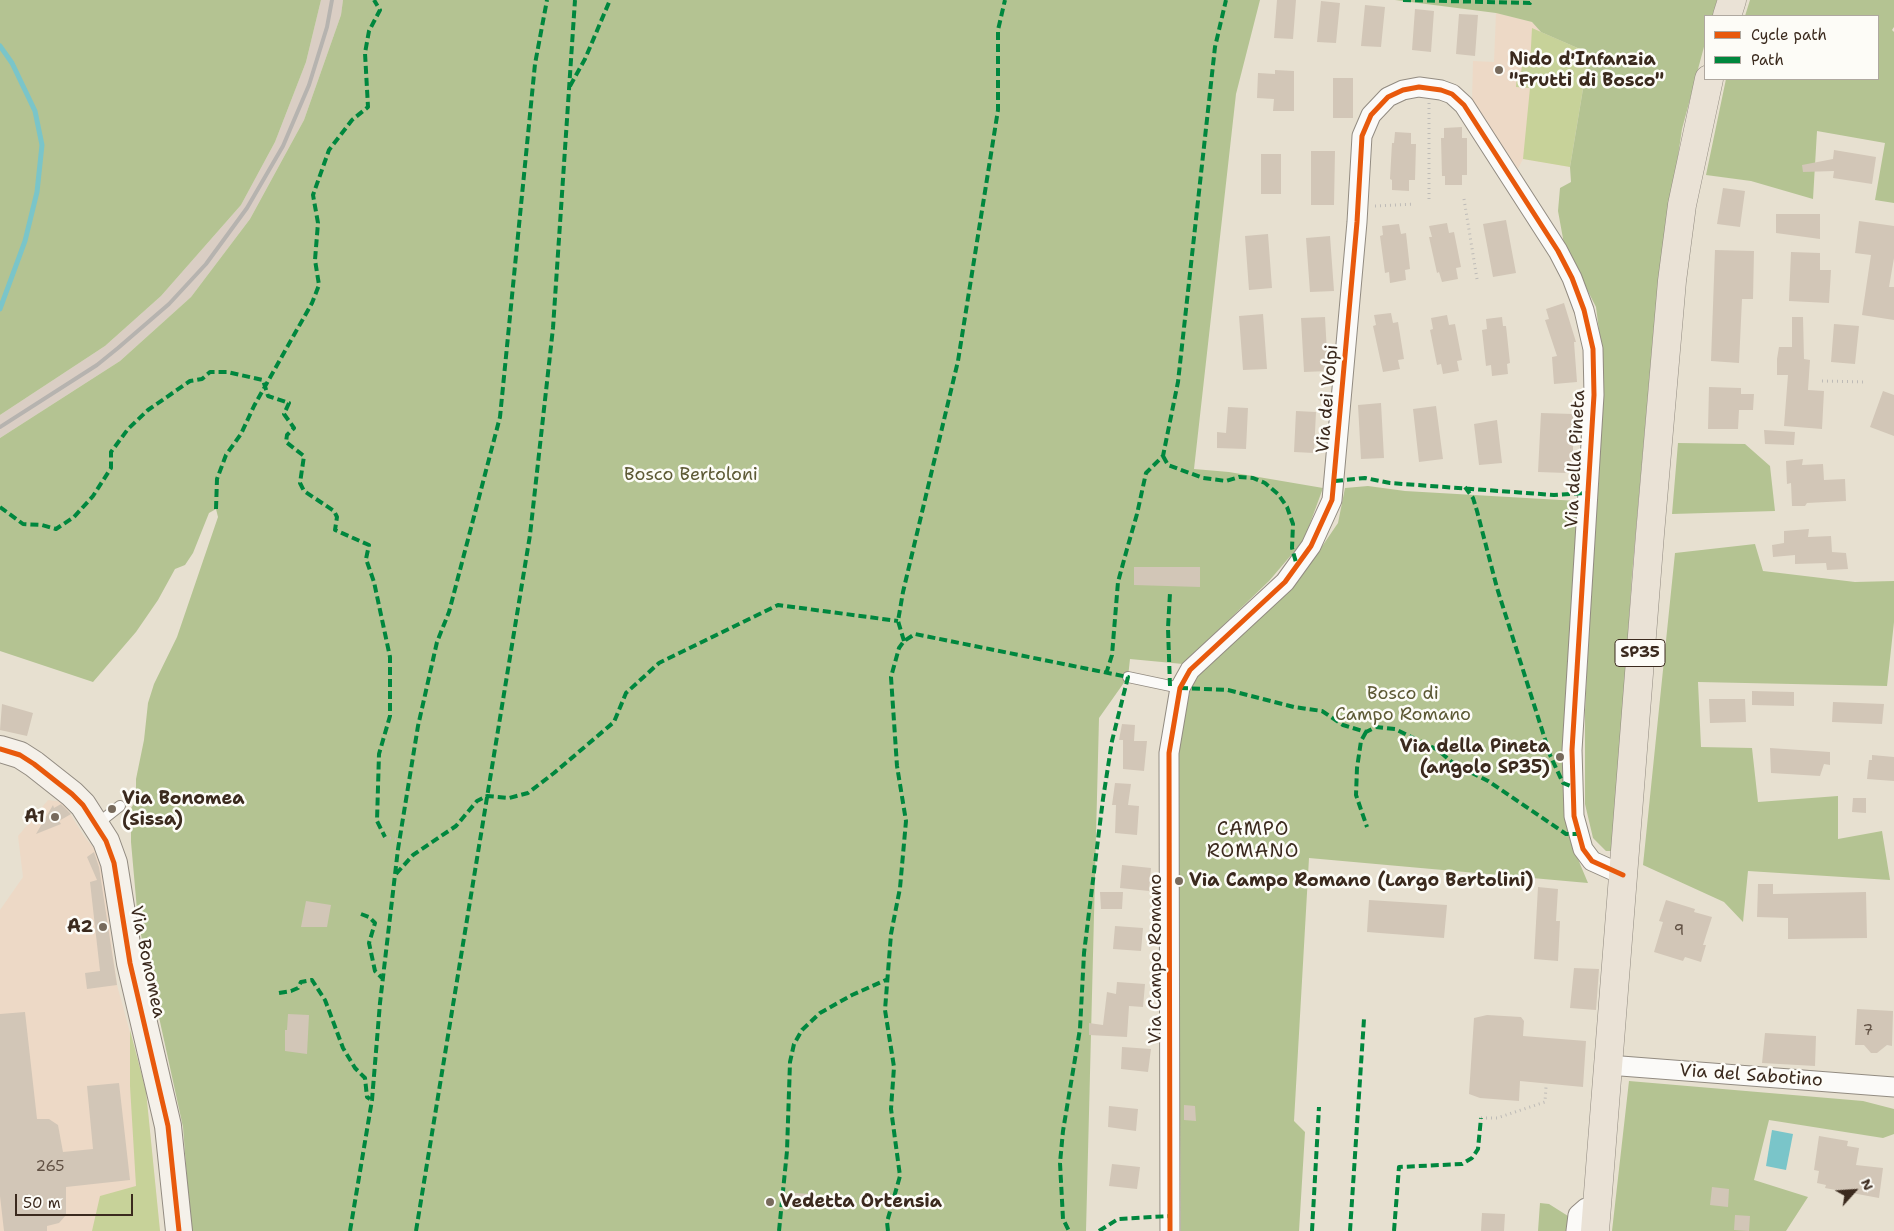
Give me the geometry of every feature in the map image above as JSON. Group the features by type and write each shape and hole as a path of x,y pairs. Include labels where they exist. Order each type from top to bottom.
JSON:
{"main road":[{"path":"1727,15 1732,0"},
{"name":"SP35","path":"1596,1219 1622,875 1672,281 1682,205 1709,80"}],"street":[{"name":"Via della Pineta","path":"1424,87 1452,94 1475,118 1558,251 1572,278 1584,310 1593,349 1594,395 1572,750 1574,816 1583,849 1592,861 1622,875"},
{"name":"Via dei Volpi","path":"1180,688 1190,670 1262,604 1293,572 1311,546 1332,500 1358,207 1362,136 1371,115 1388,97 1424,87"},
{"name":"Via Campo Romano","path":"1170,1231 1169,753 1180,688"},
{"name":"Via Bonomea","path":"0,749 20,755 48,774 83,805 96,824 114,864 130,964 161,1091 174,1166 179,1231"},
{"name":"Via del Sabotino","path":"1608,1065 1894,1087"},
{"path":"1576,1231 1578,1215 1586,1208 1596,1219"}],"lane":[{"path":"1128,678 1180,688"},
{"path":"96,824 120,806"}],"path":[{"path":"1424,87 1429,203"},
{"path":"1464,199 1477,279"},
{"path":"1358,207 1414,204"},
{"path":"1822,381 1865,382"},
{"path":"386,837 400,840"},
{"path":"1481,1118 1497,1118 1545,1102 1546,1087"}],"shaded area":[{"path":"321,0 343,0 341,15 304,120 250,219 191,297 120,361 0,438 0,415 105,346 161,296 241,205 275,142 306,62"},
{"path":"1496,13 1532,22 1541,32 1570,167 1523,159 1518,169 1472,102 1473,61 1494,62"},
{"path":"48,800 63,802 84,836 101,857 117,985 146,1091 160,1231 0,1231 0,910 23,877 18,836"}],"green space":[{"path":"0,0 321,0 306,62 275,142 241,205 161,296 105,346 0,415"},
{"name":"Bosco Bertoloni","path":"343,0 1260,0 1236,94 1194,469 1229,472 1323,488 1304,540 1269,581 1183,664 1130,659 1128,677 1099,718 1086,1231 191,1231 183,1127 138,921 131,842 131,808 136,801 136,779 144,740 148,703 154,684 177,637 218,517 216,509 209,513 193,553 185,565 175,569 158,600 136,632 93,682 0,651 0,438 120,361 191,297 250,219 304,120 341,15"},
{"path":"1395,0 1717,0 1713,15 1704,15 1704,47 1682,129 1656,304 1632,575 1614,851 1606,851 1593,838 1585,804 1585,712 1602,355 1596,307 1564,244 1558,211 1560,188 1571,182 1570,167 1589,53 1541,32 1532,22 1496,13"},
{"path":"1750,0 1894,0 1894,27 1892,30 1894,32 1894,203 1875,200 1885,143 1817,131 1813,199 1751,181 1706,175 1726,80 1879,80 1879,15 1745,15"},
{"path":"1532,28 1589,53 1570,167 1523,159 1530,88 1516,87 1517,73 1521,73 1522,65 1530,65"},
{"path":"1678,443 1745,444 1770,466 1775,511 1672,514"},
{"name":"Bosco di Campo Romano","path":"1368,486 1405,491 1578,501 1564,740 1563,794 1570,840 1588,883 1309,858 1294,1121 1305,1132 1299,1231 1181,1231 1177,753 1181,727 1192,684 1207,663 1299,580 1338,523 1345,488"},
{"path":"1755,544 1763,571 1855,582 1894,581 1894,622 1887,686 1698,682 1701,747 1752,748 1758,802 1838,796 1838,839 1882,831 1890,880 1748,871 1743,922 1724,902 1643,865 1675,553"},
{"path":"130,1030 146,1091 160,1231 92,1231 100,1196 136,1186 130,1086"},
{"path":"1629,1081 1863,1101 1894,1109 1894,1134 1883,1138 1769,1120 1754,1180 1808,1197 1786,1231 1612,1231"},
{"path":"1540,1203 1549,1204 1568,1216 1567,1231 1538,1231"}],"water":[{"path":"1772,1130 1793,1134 1786,1170 1766,1166"}],"building":[{"path":"1277,0 1296,0 1293,39 1274,38"},
{"path":"1321,1 1340,3 1336,43 1317,42"},
{"path":"1365,5 1385,7 1381,47 1361,46"},
{"path":"1415,9 1434,11 1431,52 1412,50"},
{"path":"1459,14 1478,15 1475,56 1456,54"},
{"path":"1275,70 1294,71 1294,111 1273,111 1274,99 1257,98 1258,73 1275,74"},
{"path":"1333,78 1353,78 1353,118 1333,118"},
{"path":"1462,127 1462,138 1467,138 1467,175 1462,175 1462,185 1445,185 1445,176 1442,176 1441,138 1444,138 1444,128"},
{"path":"1395,132 1411,133 1411,144 1416,144 1415,180 1409,180 1409,191 1392,190 1392,180 1390,179 1392,143 1394,143"},
{"path":"1834,150 1876,157 1872,184 1833,178 1834,171 1803,172 1802,165 1833,159"},
{"path":"1311,151 1335,151 1334,205 1311,205"},
{"path":"1261,154 1281,154 1281,194 1261,194"},
{"path":"1723,188 1745,191 1740,227 1717,224"},
{"path":"1776,214 1820,214 1820,239 1776,233"},
{"path":"1506,220 1516,273 1493,277 1483,224"},
{"path":"1859,221 1894,226 1894,258 1889,287 1894,287 1894,320 1862,315 1871,255 1855,253"},
{"path":"1447,223 1449,233 1454,232 1461,267 1456,268 1458,279 1442,282 1439,272 1437,273 1429,237 1432,237 1429,226"},
{"path":"1399,224 1401,234 1406,233 1410,269 1405,270 1406,280 1390,283 1389,272 1385,273 1380,236 1383,235 1382,226"},
{"path":"1268,234 1272,288 1249,290 1245,236"},
{"path":"1330,236 1334,291 1310,292 1306,238"},
{"path":"1715,250 1754,251 1753,299 1742,299 1739,363 1711,361"},
{"path":"1791,252 1820,253 1820,270 1831,270 1829,303 1789,301"},
{"path":"1564,303 1576,342 1574,342 1577,382 1554,384 1552,357 1557,356 1545,320 1549,319 1546,309"},
{"path":"1391,313 1393,323 1398,322 1404,359 1398,360 1400,369 1383,372 1373,326 1376,325 1374,315"},
{"path":"1263,314 1267,369 1243,370 1239,316"},
{"path":"1447,315 1449,325 1455,324 1462,360 1457,361 1459,371 1443,374 1441,364 1437,365 1430,330 1433,329 1431,318"},
{"path":"1325,317 1328,371 1304,372 1301,318"},
{"path":"1502,317 1503,326 1506,326 1510,363 1507,364 1508,374 1492,376 1491,365 1486,366 1482,330 1487,329 1486,319"},
{"path":"1792,317 1803,317 1804,359 1810,360 1808,390 1824,391 1822,429 1784,426 1788,375 1777,375 1777,359 1779,347 1792,347"},
{"path":"1834,324 1859,326 1855,364 1831,362"},
{"path":"1709,387 1741,388 1741,394 1754,394 1753,410 1739,410 1738,429 1708,429"},
{"path":"1883,391 1894,395 1894,436 1870,427"},
{"path":"1381,403 1384,458 1361,459 1358,405"},
{"path":"1436,406 1443,459 1419,462 1413,409"},
{"path":"1228,407 1248,408 1246,449 1217,448 1217,432 1226,433"},
{"path":"1296,411 1316,412 1314,453 1294,452"},
{"path":"1541,413 1573,414 1573,470 1567,469 1567,473 1538,472"},
{"path":"1497,420 1502,463 1479,465 1474,424"},
{"path":"1764,430 1795,432 1794,445 1765,444"},
{"path":"1803,459 1802,465 1823,464 1824,480 1845,479 1846,501 1807,503 1805,506 1792,506 1791,483 1787,484 1786,461"},
{"path":"1809,529 1808,537 1831,536 1832,552 1846,553 1848,569 1827,570 1826,563 1795,564 1795,555 1773,557 1772,545 1784,543 1784,531"},
{"path":"1134,567 1200,567 1200,587 1134,585"},
{"path":"1752,691 1794,692 1794,706 1752,705"},
{"path":"1709,699 1745,699 1746,722 1710,723"},
{"path":"1833,702 1884,704 1882,724 1832,722"},
{"path":"2,704 33,713 27,736 0,730"},
{"path":"1122,724 1135,725 1134,741 1147,741 1144,771 1123,769 1123,740 1119,740"},
{"path":"1770,748 1830,752 1830,765 1824,764 1820,776 1771,773"},
{"path":"1872,755 1894,757 1894,781 1867,779 1869,760 1872,760"},
{"path":"1115,783 1131,784 1128,805 1139,806 1137,835 1115,833 1116,805 1112,805"},
{"path":"1853,798 1866,798 1866,813 1852,812"},
{"name":"A1","path":"61,804 71,814 59,821 61,824 36,834 53,805 54,808"},
{"name":"A2","path":"94,852 99,867 117,985 87,989 85,973 100,971 90,882 97,880 87,857"},
{"path":"1122,865 1151,868 1149,891 1120,888"},
{"path":"1758,884 1773,884 1773,894 1866,892 1867,938 1788,939 1788,918 1757,917"},
{"path":"1538,887 1558,889 1556,921 1560,921 1558,961 1534,959"},
{"path":"1100,892 1123,892 1122,909 1101,909"},
{"path":"1369,900 1447,905 1444,938 1367,932"},
{"path":"1666,900 1695,909 1694,912 1712,917 1703,945 1706,945 1701,962 1685,957 1683,961 1654,952 1663,922 1659,921"},
{"path":"306,901 331,905 327,927 301,927"},
{"path":"1115,926 1143,928 1141,951 1113,949"},
{"path":"1574,968 1599,969 1596,1010 1570,1008"},
{"path":"1117,982 1145,984 1143,1007 1129,1006 1127,1037 1089,1035 1089,1023 1103,1025 1107,992 1116,994"},
{"path":"1857,1009 1893,1011 1892,1046 1887,1045 1877,1053 1871,1053 1864,1045 1855,1045"},
{"path":"25,1012 37,1119 49,1119 58,1125 63,1152 93,1149 87,1086 119,1083 130,1180 66,1187 66,1215 59,1223 47,1226 47,1231 4,1231 0,1196 0,1014"},
{"path":"288,1014 309,1015 307,1054 285,1051 285,1030 287,1030"},
{"path":"1487,1015 1521,1017 1524,1021 1523,1036 1586,1041 1583,1087 1520,1081 1519,1101 1480,1098 1469,1094 1474,1018"},
{"path":"1765,1033 1816,1036 1815,1066 1762,1063"},
{"path":"1122,1047 1151,1049 1148,1072 1121,1069"},
{"path":"1184,1105 1195,1106 1196,1121 1184,1120"},
{"path":"1109,1106 1138,1109 1136,1131 1108,1127"},
{"path":"1819,1136 1848,1141 1847,1146 1859,1148 1856,1165 1883,1168 1879,1198 1825,1188 1826,1185 1817,1183 1819,1171 1814,1170"},
{"path":"1112,1164 1140,1167 1137,1189 1109,1186"},
{"path":"1712,1187 1729,1189 1728,1207 1710,1205"},
{"path":"795,1193 810,1194 808,1208 793,1205"},
{"path":"1482,1213 1505,1214 1504,1231 1481,1231"},
{"path":"1735,1215 1750,1216 1749,1231 1734,1230"}],"waterway":[{"path":"0,46 12,63 35,111 42,145 37,192 25,241 0,309"}],"railway":[{"path":"0,427 97,365 169,304 206,264 247,208 283,146 309,85 327,27 332,0"}],"marked path":[{"path":"216,509 217,479 226,455 241,434 254,406 312,303 319,285 315,260 318,223 313,195 329,150 352,120 368,107 365,53 369,31 380,10 374,0"},
{"path":"350,1231 372,1100 380,1003 398,849 418,726 437,642 449,612 500,417 535,64 547,0"},
{"path":"416,1231 530,535 553,328 575,0"},
{"path":"570,86 585,59 610,0"},
{"path":"904,641 898,621 903,592 958,361 998,110 998,30 1005,0"},
{"path":"1106,674 1112,655 1118,582 1146,473 1163,456 1178,382 1215,47 1226,0"},
{"path":"1403,0 1530,3 1533,0"},
{"path":"0,507 23,524 42,525 56,529 74,517 93,496 111,468 111,452 128,429 148,410 190,381 202,379 210,372 227,372 263,380 268,396 289,403 284,414 294,428 287,435 286,442 304,456 300,483 304,491 334,511 337,517 335,530 369,545 366,559 374,582 390,657 390,716 379,754 377,821 385,837"},
{"path":"1163,456 1168,465 1203,478 1226,481 1239,477 1253,478 1265,483 1278,494 1287,507 1293,524 1292,548 1297,566"},
{"path":"1335,481 1365,478 1390,483 1554,495 1588,493"},
{"path":"1465,487 1473,498 1497,588 1550,755 1563,783 1573,787"},
{"path":"1170,593 1168,628 1170,686"},
{"path":"396,874 413,855 456,826 477,801 487,796 509,798 528,793 554,773 614,722 626,693 659,663 778,605 898,621"},
{"path":"888,1231 887,1222 900,1176 891,1109 894,1067 885,1010 891,934 900,888 906,821 897,766 891,677 899,648 904,641 915,634 1128,677 1112,741 1103,799 1084,953 1080,1029 1063,1131 1060,1163 1063,1219 1069,1231"},
{"path":"1180,688 1228,690 1294,707 1322,711 1343,725 1366,732 1376,727 1395,729 1438,750 1454,764 1488,781 1566,834 1578,834"},
{"path":"1366,732 1361,741 1356,795 1367,827"},
{"path":"361,914 369,917 375,923 369,943 375,971 383,979"},
{"path":"779,1231 787,1151 790,1062 794,1044 802,1030 820,1013 852,995 888,979"},
{"path":"279,993 291,991 298,988 301,982 312,980 325,1000 343,1048 355,1068 365,1078 367,1097 370,1099"},
{"path":"1350,1231 1364,1019"},
{"path":"1312,1231 1319,1107"},
{"path":"1394,1231 1399,1167 1462,1164 1472,1158 1478,1149 1481,1118"},
{"path":"1099,1231 1118,1219 1170,1216"}],"cycle path":[{"path":"1170,1231 1169,753 1180,688 1190,670 1285,582 1311,546 1332,500 1357,222 1362,136 1371,115 1388,97 1403,90 1419,87 1441,90 1452,94 1464,105 1558,251 1572,278 1584,310 1593,349 1594,395 1572,750 1574,816 1583,849 1592,861 1623,875"},
{"path":"0,749 20,755 72,794 83,805 106,841 114,863 130,963 168,1126 179,1231"}],"place":[{"name":"Nido d'Infanzia \"Frutti di Bosco\"","path":"1499,70"},
{"name":"Via della Pineta (angolo SP35)","path":"1560,757"},
{"name":"Via Bonomea (Sissa)","path":"112,809"},
{"name":"A1","path":"55,817"},
{"name":"Via Campo Romano (Largo Bertolini)","path":"1179,881"},
{"name":"A2","path":"103,927"},
{"name":"Vedetta Ortensia","path":"770,1202"}],"district":[{"name":"CAMPO ROMANO","path":"1253,841"}]}
